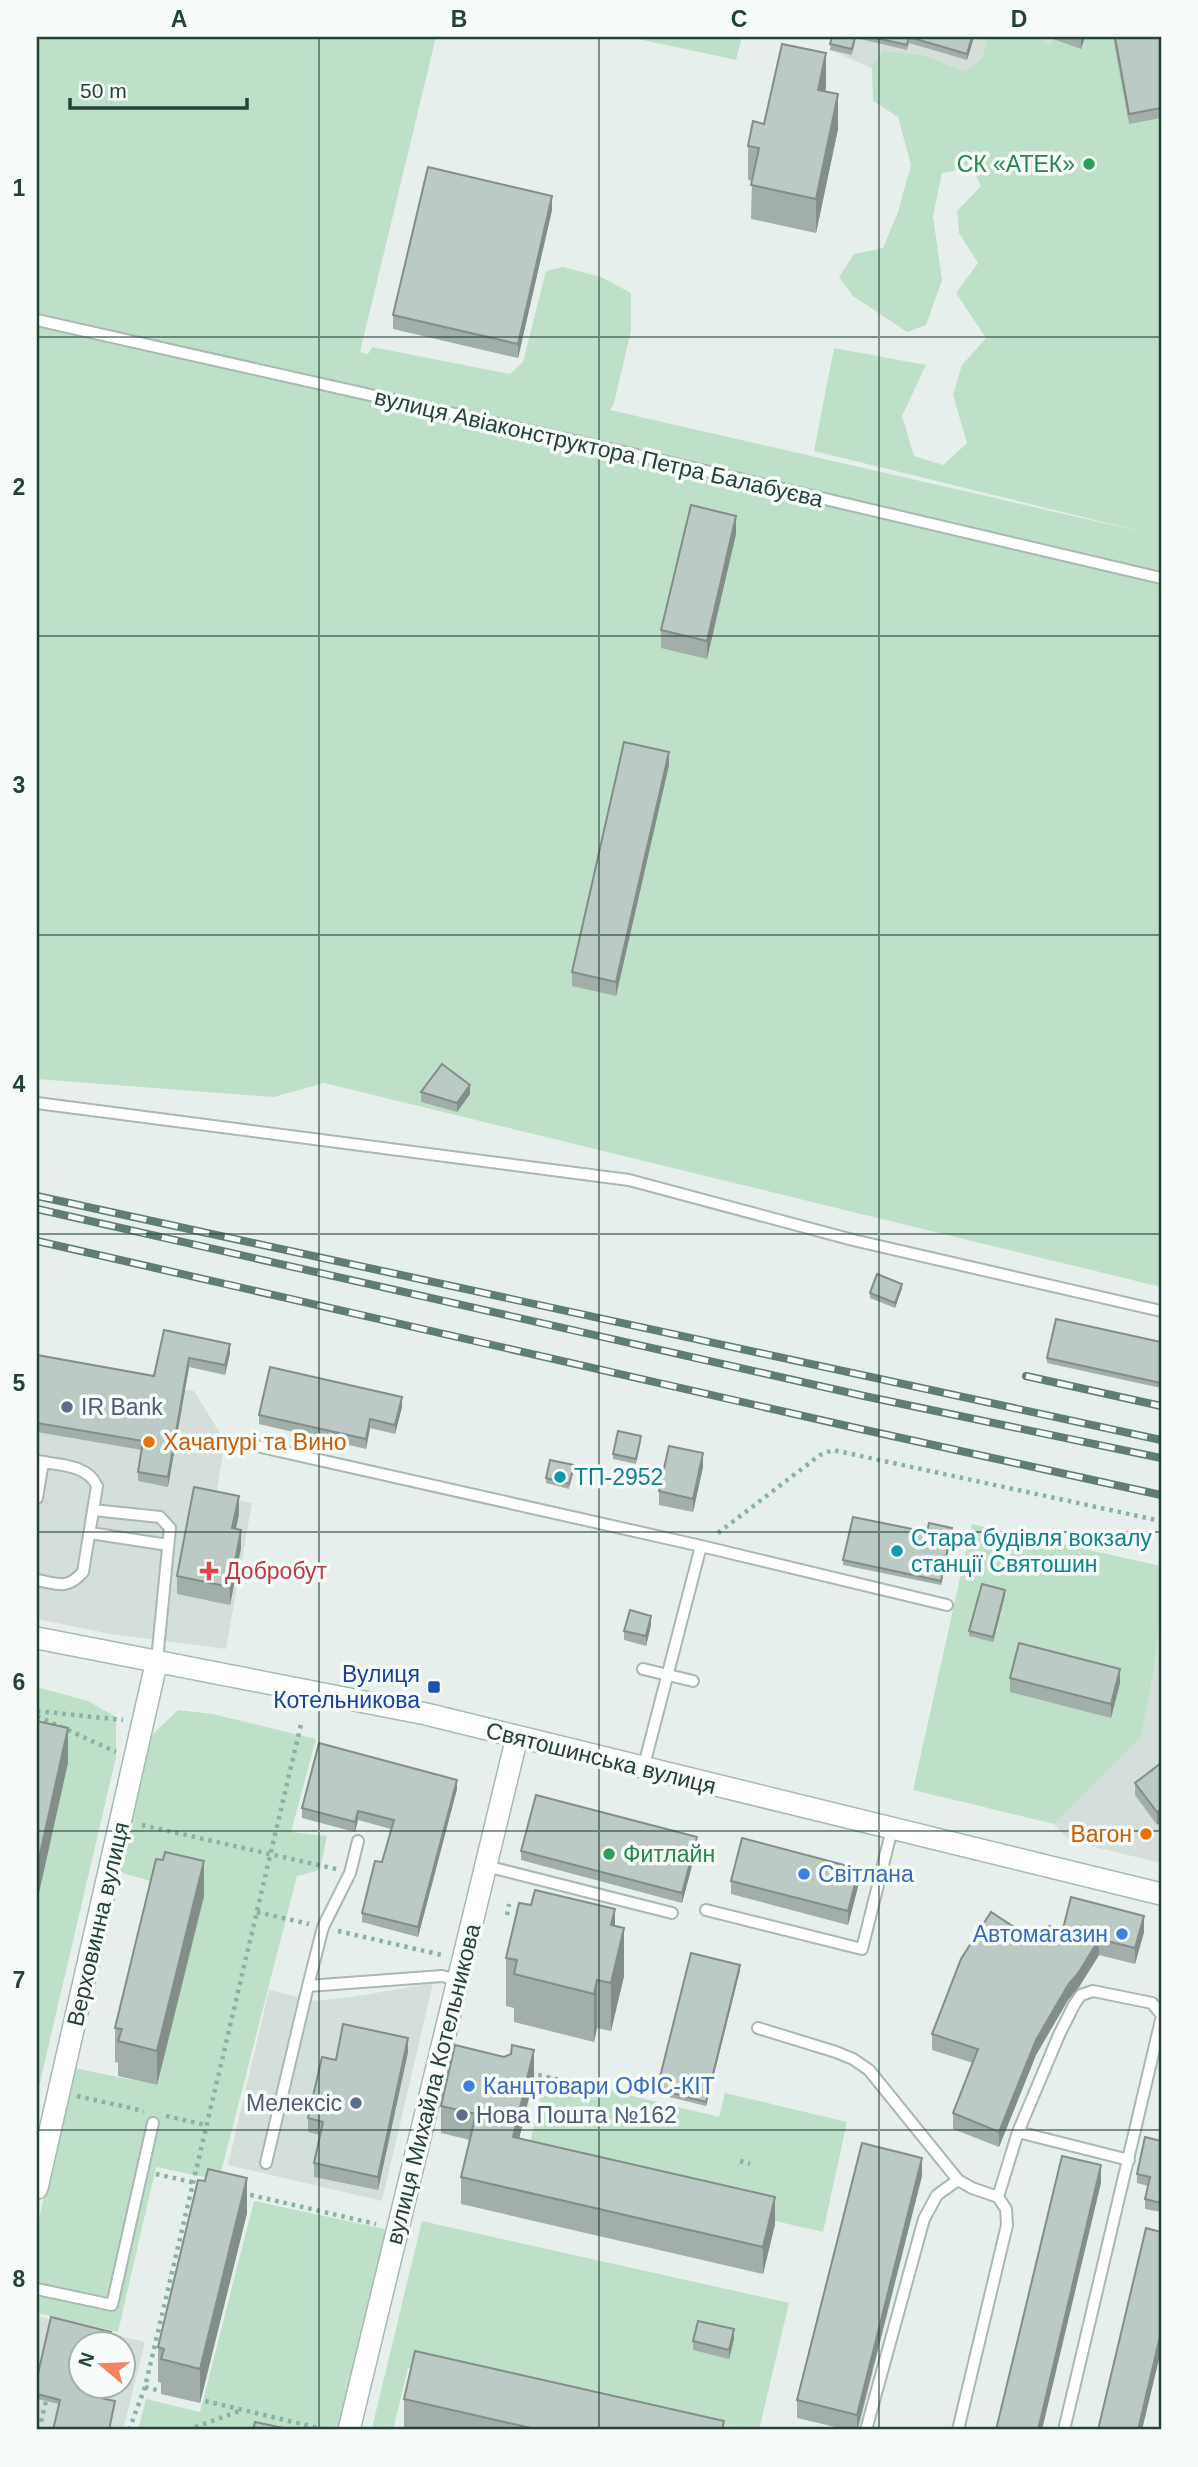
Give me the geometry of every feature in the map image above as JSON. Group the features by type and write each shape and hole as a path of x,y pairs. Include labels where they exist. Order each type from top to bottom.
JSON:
{"street":[{"name":"Святошинська вулиця","path":"37,1638 401,1709 1161,1894"},
{"name":"Верховинна вулиця","path":"37,2188 158,1660"},
{"name":"вулиця Михайла Котельникова","path":"349,2430 443,2061 458,1980 517,1737"}],"lane":[{"name":"вулиця Авіаконструктора Петра Балабуєва","path":"37,320 659,460 1161,578"},
{"path":"37,1103 629,1180 853,1240 1161,1311"},
{"path":"244,1443 701,1546 947,1605"},
{"path":"37,1498 40,1462 82,1470 92,1476 97,1486 83,1573 74,1583 66,1585 37,1580"},
{"path":"93,1510 160,1517 170,1528 158,1660"},
{"path":"90,1533 168,1545"},
{"path":"643,1769 701,1546"},
{"path":"643,1669 693,1681"},
{"path":"706,1910 862,1949 892,1829"},
{"path":"266,2163 323,1927 350,1873 358,1841"},
{"path":"486,1866 673,1913"},
{"path":"308,1986 442,1976 458,1980"},
{"path":"998,2197 1018,2132 1073,2005 1082,1996 1093,1991 1152,2003 1161,2014"},
{"path":"1064,2430 1161,2020"},
{"path":"758,2028 853,2059 869,2070 958,2179 972,2188 998,2197 1006,2209 1007,2224 958,2430"},
{"path":"37,2289 112,2305 153,2123"},
{"path":"1018,2132 1129,2160"},
{"path":"866,2430 924,2219 937,2195 958,2179"}],"path":[{"path":"701,1546 820,1455 833,1450 1161,1521"},
{"path":"37,1713 127,1721"},
{"path":"37,1713 120,1754"},
{"path":"129,2430 145,2387 302,1720"},
{"path":"142,1825 350,1873"},
{"path":"507,1915 509,1904"},
{"path":"257,1912 446,1956"},
{"path":"526,2072 607,2091"},
{"path":"740,2161 750,2164"},
{"path":"143,2171 206,2185"},
{"path":"230,2190 381,2225"},
{"path":"145,2387 169,2393"},
{"path":"194,2399 327,2430"},
{"path":"39,2430 46,2401"},
{"path":"187,2430 242,2410"}],"shaded area":[{"path":"832,37 1053,37 1025,119 916,87 830,50"},
{"path":"37,1362 194,1391 225,1441 216,1496 252,1503 226,1649 111,1634 37,1619"},
{"path":"1161,1607 1161,1863 1070,1841 1054,1824 1141,1737 1154,1669"},
{"path":"433,1983 382,2201 228,2165 269,1990 316,2001"},
{"path":"37,2316 95,2330 66,2330 66,2400 130,2400 123,2430 37,2430"},
{"path":"136,2340 145,2342 136,2378"}],"green space":[{"path":"37,37 436,37 360,352 368,354 372,347 510,374 523,362 546,271 563,267 601,277 631,293 631,331 610,410 1152,534 814,451 834,348 926,365 902,416 914,456 943,465 967,443 953,395 962,365 986,338 956,293 978,263 959,233 957,211 981,186 972,167 942,173 933,216 942,280 926,325 907,332 853,296 839,277 854,254 883,248 898,212 911,165 898,117 873,101 872,67 884,51 926,56 966,72 982,58 988,37 1041,37 1050,46 1053,37 1161,37 1161,1287 324,1083 274,1097 37,1079"},
{"path":"629,37 742,37 736,60"},
{"path":"972,1524 1161,1566 1161,1607 1154,1669 1141,1737 1054,1824 913,1790"},
{"path":"37,1687 88,1701 116,1717 116,1757 37,2095"},
{"path":"178,1710 213,1714 316,1739 291,1832 327,1836 320,1870 297,1876 219,2180 156,2167 118,2330 109,2330 37,2313 37,2227 74,2068 157,2085 203,1896 119,1872 152,1735"},
{"path":"546,2075 719,2117 725,2093 847,2122 823,2232 525,2164"},
{"path":"254,2201 394,2231 344,2430 138,2430 146,2399 200,2412"},
{"path":"422,2221 789,2303 759,2430 665,2430 408,2368 393,2430 372,2428"}],"building":[{"path":"832,37 855,37 852,49 830,44"},
{"path":"872,37 909,37 907,45"},
{"path":"909,37 972,37 967,54"},
{"path":"1115,37 1161,37 1161,108 1129,114"},
{"path":"782,44 826,53 818,90 838,94 816,199 751,185 759,148 748,146 753,121 764,124"},
{"path":"428,167 552,196 518,344 393,315"},
{"path":"691,505 736,516 707,641 661,630"},
{"path":"624,742 669,752 616,982 572,972"},
{"path":"442,1064 470,1085 457,1103 421,1092"},
{"path":"877,1274 902,1284 895,1303 870,1293"},
{"path":"1056,1319 1161,1342 1161,1383 1047,1358"},
{"path":"164,1330 230,1344 225,1365 189,1358 168,1477 138,1472 143,1441 37,1423 37,1355 154,1376"},
{"path":"270,1367 402,1397 395,1425 370,1419 366,1439 259,1415"},
{"path":"618,1431 641,1436 636,1459 613,1454"},
{"path":"669,1446 703,1453 693,1499 659,1491"},
{"name":"ТП-2952","path":"550,1460 574,1465 569,1484 546,1478"},
{"name":"Добробут","path":"194,1487 239,1496 232,1528 241,1530 230,1587 177,1576"},
{"name":"Стара будівля вокзалу станції Святошин","path":"853,1517 927,1532 929,1523 952,1528 941,1581 843,1560"},
{"path":"982,1584 1005,1590 993,1637 969,1631"},
{"path":"630,1610 651,1616 646,1636 624,1631"},
{"path":"1019,1643 1120,1669 1111,1704 1010,1678"},
{"path":"37,1721 68,1728 37,1867"},
{"path":"319,1743 457,1780 418,1927 362,1913 375,1861 382,1862 394,1820 358,1811 355,1822 302,1808"},
{"path":"1161,1763 1161,1809 1157,1812 1135,1783"},
{"name":"Фитлайн","path":"536,1795 697,1837 682,1893 521,1851"},
{"path":"742,1838 859,1869 848,1911 731,1881"},
{"path":"165,1852 204,1861 157,2051 118,2041 122,2029 115,2028 156,1859 163,1860"},
{"path":"535,1890 615,1909 611,1925 624,1928 611,1983 597,1980 594,1994 514,1974 517,1960 506,1958 519,1903 531,1905"},
{"path":"1071,1897 1144,1916 1135,1948 1099,1939 1036,2040 999,2132 953,2113 978,2049 932,2034 961,1959 991,1912 1038,1943 1049,1926 1063,1929"},
{"path":"691,1953 740,1965 706,2102 657,2089"},
{"name":"Мелексіc","path":"343,2024 408,2038 378,2177 314,2163 323,2122 308,2118 322,2057 336,2060"},
{"path":"455,2045 504,2057 511,2054 512,2045 534,2050 513,2137 775,2197 763,2247 461,2177 476,2114 441,2106"},
{"path":"1145,2137 1161,2141 1161,2203 1145,2199 1150,2177 1137,2174"},
{"path":"862,2143 922,2158 857,2415 797,2400"},
{"path":"1062,2156 1101,2165 1038,2430 996,2430"},
{"path":"208,2169 247,2178 200,2369 161,2359 164,2349 158,2347 198,2180 205,2181"},
{"path":"1146,2228 1161,2232 1161,2332 1138,2430 1098,2430"},
{"path":"51,2317 103,2330 66,2330 66,2400 115,2401 109,2430 53,2430 60,2400 37,2394 37,2378"},
{"path":"698,2321 734,2329 729,2350 693,2341"},
{"path":"415,2351 724,2421 722,2430 540,2430 404,2399"},
{"path":"255,2422 293,2430 253,2430"}],"railway":[{"path":"37,1196 1161,1440"},
{"path":"37,1209 864,1396 1161,1458"},
{"path":"37,1241 1161,1495"},
{"path":"1026,1376 1161,1406"}],"place":[{"name":"СК «АТЕК»","path":"1089,164"},
{"name":"IR Bank","path":"67,1407"},
{"name":"Хачапурі та Вино","path":"149,1442"},
{"name":"ТП-2952","path":"560,1477"},
{"name":"Стара будівля вокзалу станції Святошин","path":"897,1551"},
{"name":"Добробут","path":"209,1571"},
{"name":"Вулиця Котельникова","path":"434,1687"},
{"name":"Вагон","path":"1146,1834"},
{"name":"Фитлайн","path":"609,1854"},
{"name":"Світлана","path":"804,1874"},
{"name":"Автомагазин","path":"1122,1934"},
{"name":"Канцтовари ОФІС-КІТ","path":"469,2086"},
{"name":"Мелексіc","path":"356,2103"},
{"name":"Нова Пошта №162","path":"462,2115"}]}
